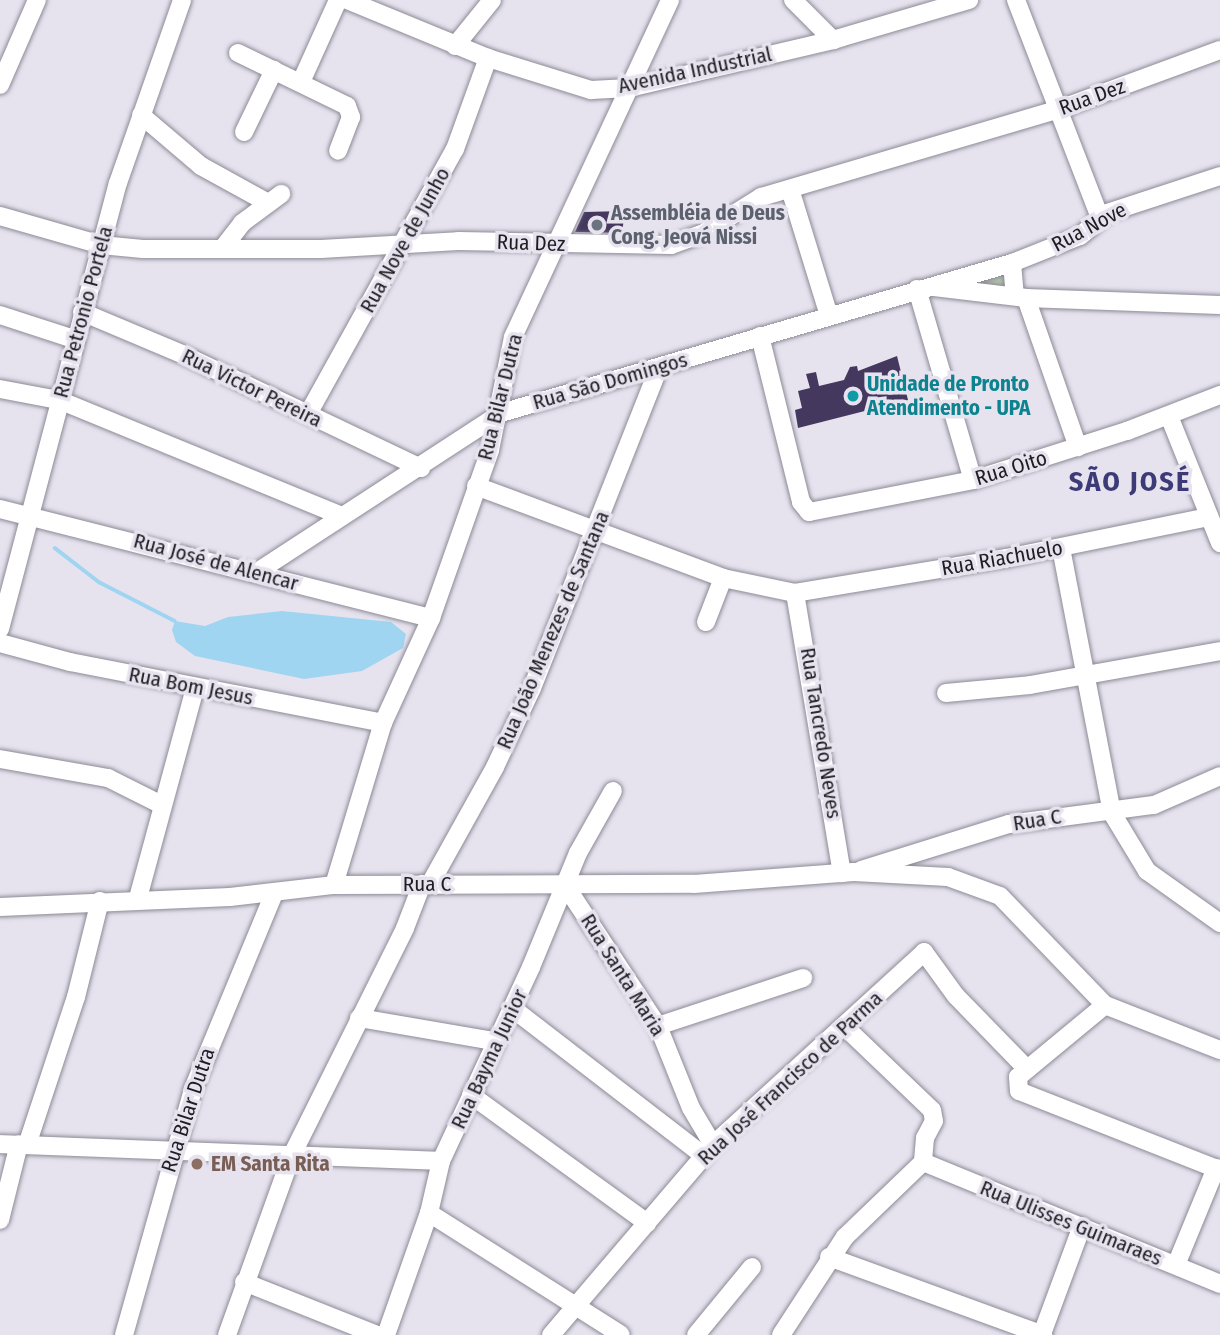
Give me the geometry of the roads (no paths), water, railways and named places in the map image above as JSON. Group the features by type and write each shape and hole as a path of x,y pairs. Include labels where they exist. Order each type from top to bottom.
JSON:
{"street":[{"path":"0,85 7,46 37,0"},
{"name":"Rua Petronio Portela","path":"0,629 74,339 101,245 141,115 182,0"},
{"path":"301,82 338,0"},
{"name":"Avenida Industrial","path":"347,0 455,46 592,90 629,88 832,40 969,0"},
{"path":"455,46 492,0"},
{"path":"793,0 832,40"},
{"path":"1016,0 1100,218"},
{"name":"Rua Bilar Dutra","path":"334,885 383,723 430,618 501,413 503,372 513,337 668,1"},
{"name":"Rua Dez","path":"0,216 101,245 222,249 405,246 458,241 671,245 702,234 745,205 790,189 1057,110 1220,50"},
{"path":"238,53 349,108 350,124 338,151"},
{"name":"Rua Nove de Junho","path":"308,414 405,246 472,109 488,58"},
{"path":"244,132 274,70"},
{"path":"141,115 201,166 275,199 242,223 222,249"},
{"name":"Rua Nove","path":"924,288 1012,262 1080,236 1100,218 1220,176"},
{"path":"790,189 829,316"},
{"path":"1012,262 1021,297 1078,447"},
{"path":"924,288 973,480"},
{"name":"Rua São Domingos","path":"257,572 421,468 501,413 924,288 1021,297 1220,305"},
{"name":"Rua Victor Pereira","path":"82,312 421,468"},
{"path":"0,315 74,339"},
{"name":"Rua Oito","path":"760,336 801,502 812,512 973,480 1169,416 1220,395"},
{"name":"Rua João Menezes de Santana","path":"227,1335 290,1157 426,884 514,728 659,367"},
{"path":"0,389 59,400 342,516"},
{"path":"1169,416 1220,543"},
{"path":"477,486 593,533 723,578 794,593"},
{"name":"Rua José de Alencar","path":"0,509 430,618"},
{"name":"Rua Riachuelo","path":"794,593 1061,548 1209,517"},
{"path":"1061,548 1112,813 1147,871 1216,915"},
{"path":"706,621 723,578"},
{"name":"Rua Tancredo Neves","path":"794,593 848,872"},
{"name":"Rua Bom Jesus","path":"0,643 195,688 383,723"},
{"path":"946,693 1084,677 1220,651"},
{"path":"138,898 160,804 195,688"},
{"path":"0,759 108,778 160,804"},
{"name":"Rua C","path":"848,872 1009,824 1112,813 1154,805 1220,776"},
{"name":"Rua Bayma Junior","path":"386,1335 429,1213 441,1161 565,885 613,791"},
{"name":"Rua C","path":"0,907 274,893 334,885 694,884 848,872 948,877 986,888 1000,896 1105,1005"},
{"name":"Rua Santa Maria","path":"565,885 658,1026 708,1150"},
{"name":"Rua Bilar Dutra","path":"124,1335 174,1151 221,1014 274,893"},
{"path":"0,1220 23,1145 76,997 100,901"},
{"name":"Rua José Francisco de Parma","path":"551,1335 708,1150 924,952 956,996 1021,1075"},
{"path":"658,1026 803,978"},
{"path":"1176,1265 1218,1169 1026,1095 1021,1075 1105,1005 1220,1050"},
{"path":"512,1008 708,1150"},
{"path":"359,1018 494,1041"},
{"path":"781,1335 829,1257 923,1162 925,1138 934,1121 932,1110 845,1027"},
{"path":"471,1095 647,1223"},
{"path":"0,1144 441,1161"},
{"name":"Rua Ulisses Guimaraes","path":"923,1162 1220,1284"},
{"path":"429,1213 621,1335"},
{"path":"829,1257 1042,1335 1082,1226"},
{"path":"696,1335 752,1267"},
{"path":"244,1282 346,1331 377,1335"}],"water":[{"path":"282,611 391,622 406,634 403,648 362,671 304,679 195,656 176,642 172,630 175,621 205,626 228,617"}],"waterway":[{"path":"55,548 99,582 175,621"}],"place":[{"name":"Assembléia de Deus Cong. Jeová Nissi","path":"597,225"},
{"name":"Unidade de Pronto Atendimento - UPA","path":"853,396"},
{"name":"EM Santa Rita","path":"197,1164"}],"district":[{"name":"SÃO JOSÉ","path":"1130,482"}]}
